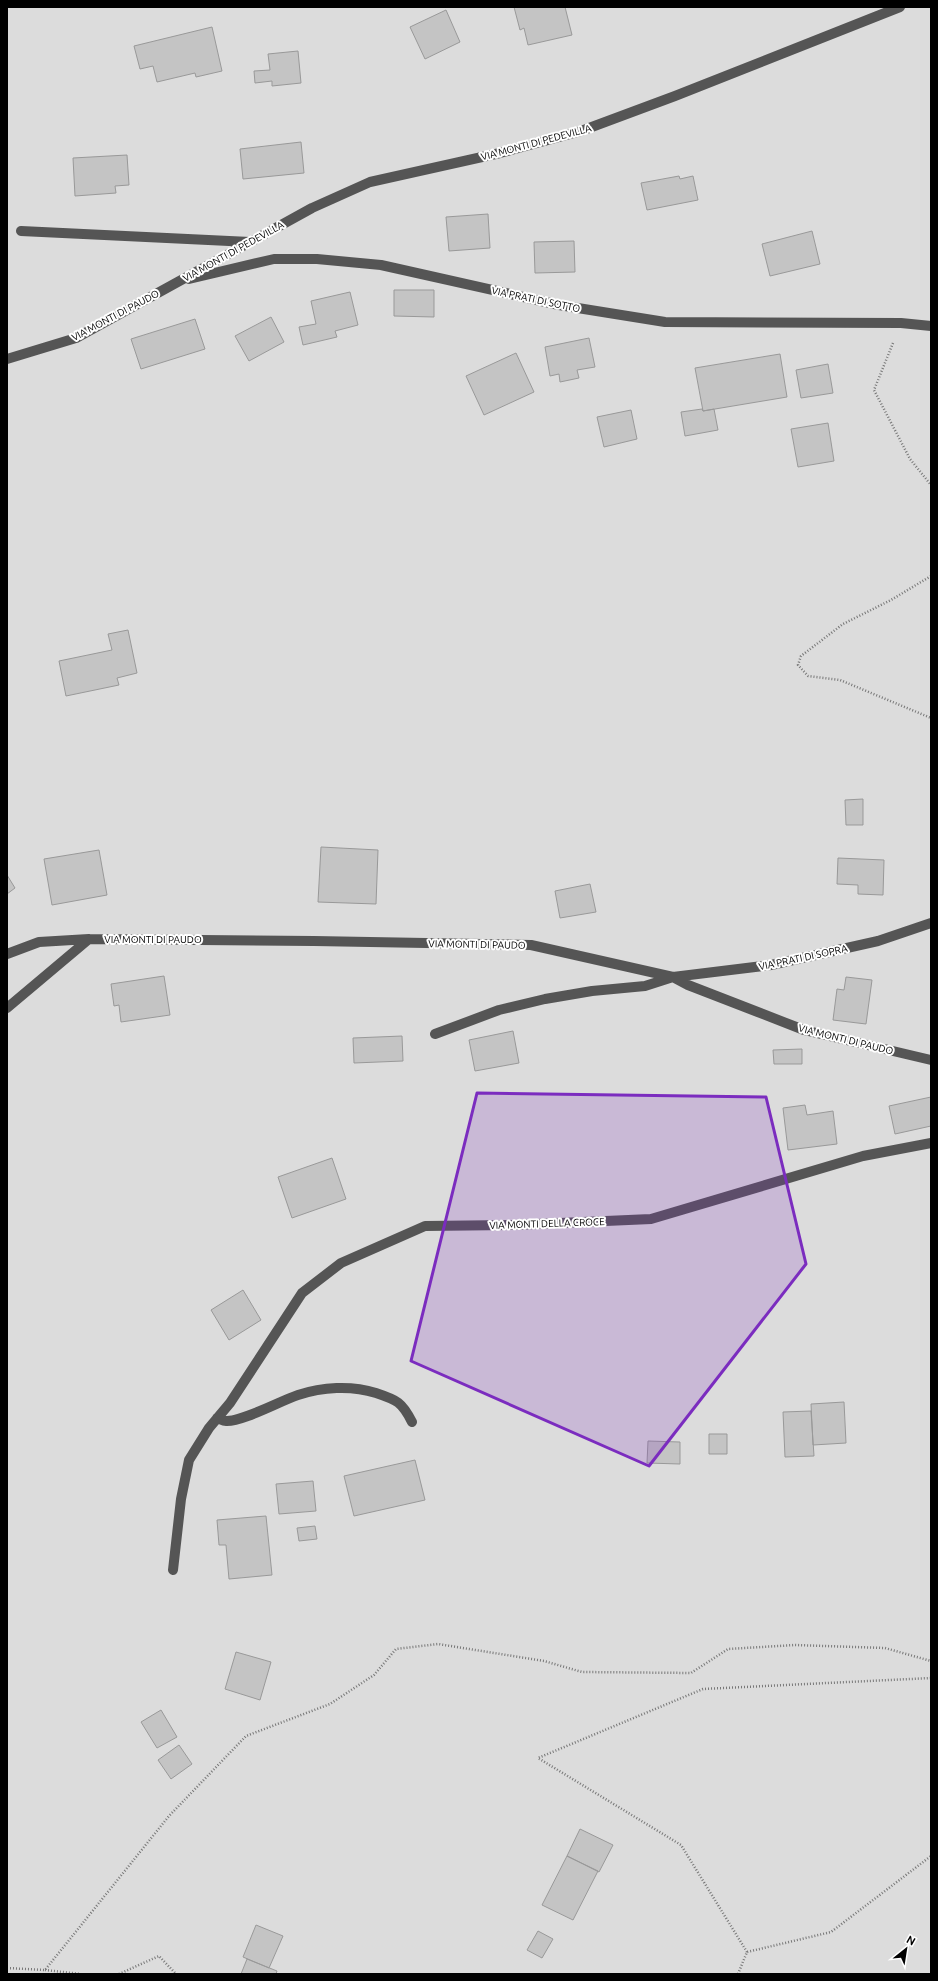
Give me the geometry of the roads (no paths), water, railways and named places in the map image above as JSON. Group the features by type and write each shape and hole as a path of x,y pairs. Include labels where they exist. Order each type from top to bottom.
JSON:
{"street":[{"name":"VIA MONTI DI PEDEVILLA","path":"176,283 312,208 370,182 500,153 581,131 675,96 900,7"},
{"path":"21,231 250,242"},
{"name":"VIA PRATI DI SOTTO","path":"176,283 274,259 317,259 381,264 559,305 665,322 901,323 931,326"},
{"name":"VIA MONTI DI PAUDO","path":"7,359 76,338 176,283"},
{"name":"VIA PRATI DI SOPRA","path":"673,977 771,965 878,941 931,923"},
{"path":"7,1008 89,939"},
{"name":"VIA MONTI DI PAUDO","path":"7,954 39,942 89,939 314,940 531,945 673,977 688,985 804,1030 931,1060"},
{"path":"435,1034 499,1010 545,999 592,991 645,986 673,977"},
{"name":"VIA MONTI DELLA CROCE","path":"172,1570 181,1499 189,1460 217,1418 230,1403 302,1293 342,1263 425,1226 515,1225 651,1219 863,1156 931,1143"},
{"path":"217,1418 225,1422 241,1418 299,1395 330,1388 362,1388 390,1397 404,1406 412,1422"}]}
